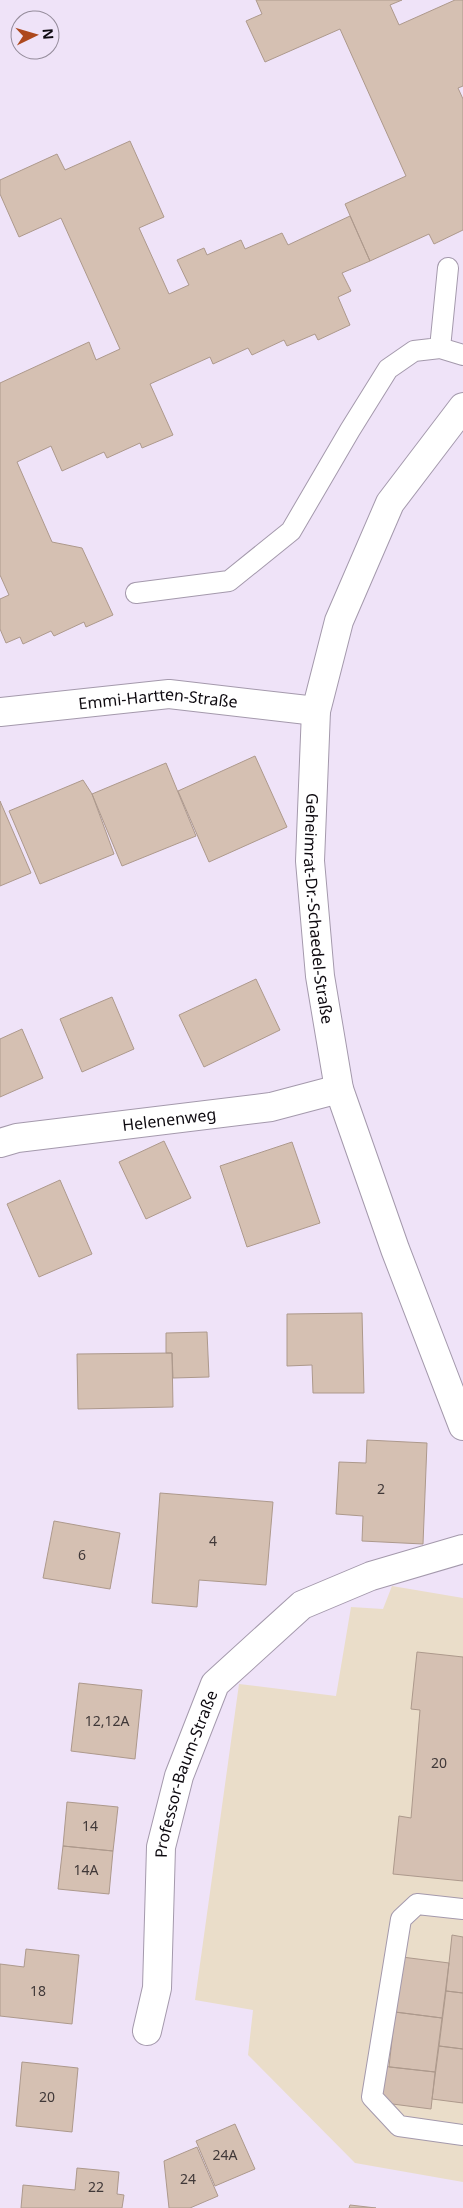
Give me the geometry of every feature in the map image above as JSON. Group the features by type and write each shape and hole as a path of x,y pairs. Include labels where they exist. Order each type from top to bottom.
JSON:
{"street":[{"name":"Geheimrat-Dr.-Schaedel-Straße","path":"462,1417 395,1249 339,1090 320,976 310,861 316,711 339,622 390,503 463,407"},
{"name":"Emmi-Hartten-Straße","path":"0,712 169,694 316,711"},
{"name":"Helenenweg","path":"0,1143 17,1138 271,1108 339,1090"},
{"name":"Professor-Baum-Straße","path":"147,2031 157,1988 161,1847 180,1776 215,1684 302,1605 372,1576 463,1549"}],"lane":[{"path":"440,348 448,268"},
{"path":"136,594 228,581 291,531 388,369 414,351 440,348 463,355"},
{"path":"463,1909 417,1904 402,1919 372,2097 399,2126 463,2134"}],"shaded area":[{"path":"392,1586 463,1598 463,2182 355,2163 248,2055 253,2010 195,2000 239,1684 336,1696 351,1607 383,1609"}],"building":[{"path":"256,0 402,0 390,5 399,25 455,0 463,0 463,86 458,88 463,99 463,230 434,244 429,234 370,261 345,204 406,176 340,29 265,62 246,21 262,14"},
{"path":"130,141 164,217 139,228 169,294 189,285 177,260 204,248 207,255 241,240 245,249 282,233 288,245 350,216 370,261 342,273 351,291 338,297 350,325 318,340 315,334 287,346 284,340 252,355 248,348 213,364 210,357 150,384 173,435 142,448 140,443 107,458 104,452 62,471 51,446 17,462 52,542 82,548 113,615 86,627 84,622 54,636 51,631 23,644 20,637 6,643 0,629 0,599 9,595 0,575 0,383 89,342 96,360 120,349 61,218 19,237 0,194 0,180 57,154 65,170"},
{"path":"255,756 287,827 209,862 178,791"},
{"path":"166,763 196,836 122,866 92,794"},
{"path":"83,780 92,794 114,854 40,884 9,811"},
{"path":"0,801 31,873 0,886"},
{"path":"256,979 280,1030 204,1067 179,1015"},
{"path":"112,997 134,1049 82,1072 60,1019"},
{"path":"22,1029 43,1078 0,1097 0,1039"},
{"path":"164,1141 191,1198 146,1219 119,1162"},
{"path":"292,1142 320,1223 247,1247 220,1166"},
{"path":"60,1180 92,1254 39,1277 7,1204"},
{"path":"362,1313 364,1393 313,1393 312,1365 287,1366 287,1314"},
{"path":"207,1332 209,1377 173,1378 172,1353 166,1353 166,1333"},
{"path":"172,1353 173,1407 78,1409 77,1354"},
{"path":"367,1440 427,1443 423,1544 362,1541 363,1516 336,1514 339,1462 366,1463"},
{"path":"160,1493 273,1502 266,1585 199,1580 197,1607 152,1603"},
{"path":"54,1521 120,1533 110,1589 43,1578"},
{"path":"417,1652 463,1657 463,1881 393,1874 399,1816 411,1818 420,1710 411,1709"},
{"path":"79,1683 142,1690 135,1759 71,1751"},
{"path":"67,1802 118,1807 113,1851 63,1846"},
{"path":"63,1846 113,1851 109,1894 58,1889"},
{"path":"452,1935 463,1937 463,1993 446,1991"},
{"path":"26,1949 79,1955 72,2024 0,2016 0,1964 24,1967"},
{"path":"402,1957 449,1963 442,2018 395,2012"},
{"path":"446,1991 463,1993 463,2049 439,2046"},
{"path":"395,2012 442,2018 435,2072 389,2067"},
{"path":"439,2046 463,2049 463,2103 432,2099"},
{"path":"22,2062 78,2068 72,2132 16,2126"},
{"path":"382,2066 435,2072 431,2109 377,2102"},
{"path":"235,2124 255,2169 215,2186 196,2141"},
{"path":"197,2147 218,2196 190,2208 169,2208 164,2161"},
{"path":"77,2168 119,2172 117,2194 124,2195 122,2208 21,2208 23,2185 75,2190"},
{"path":"350,2205 376,2208 349,2208"}]}
